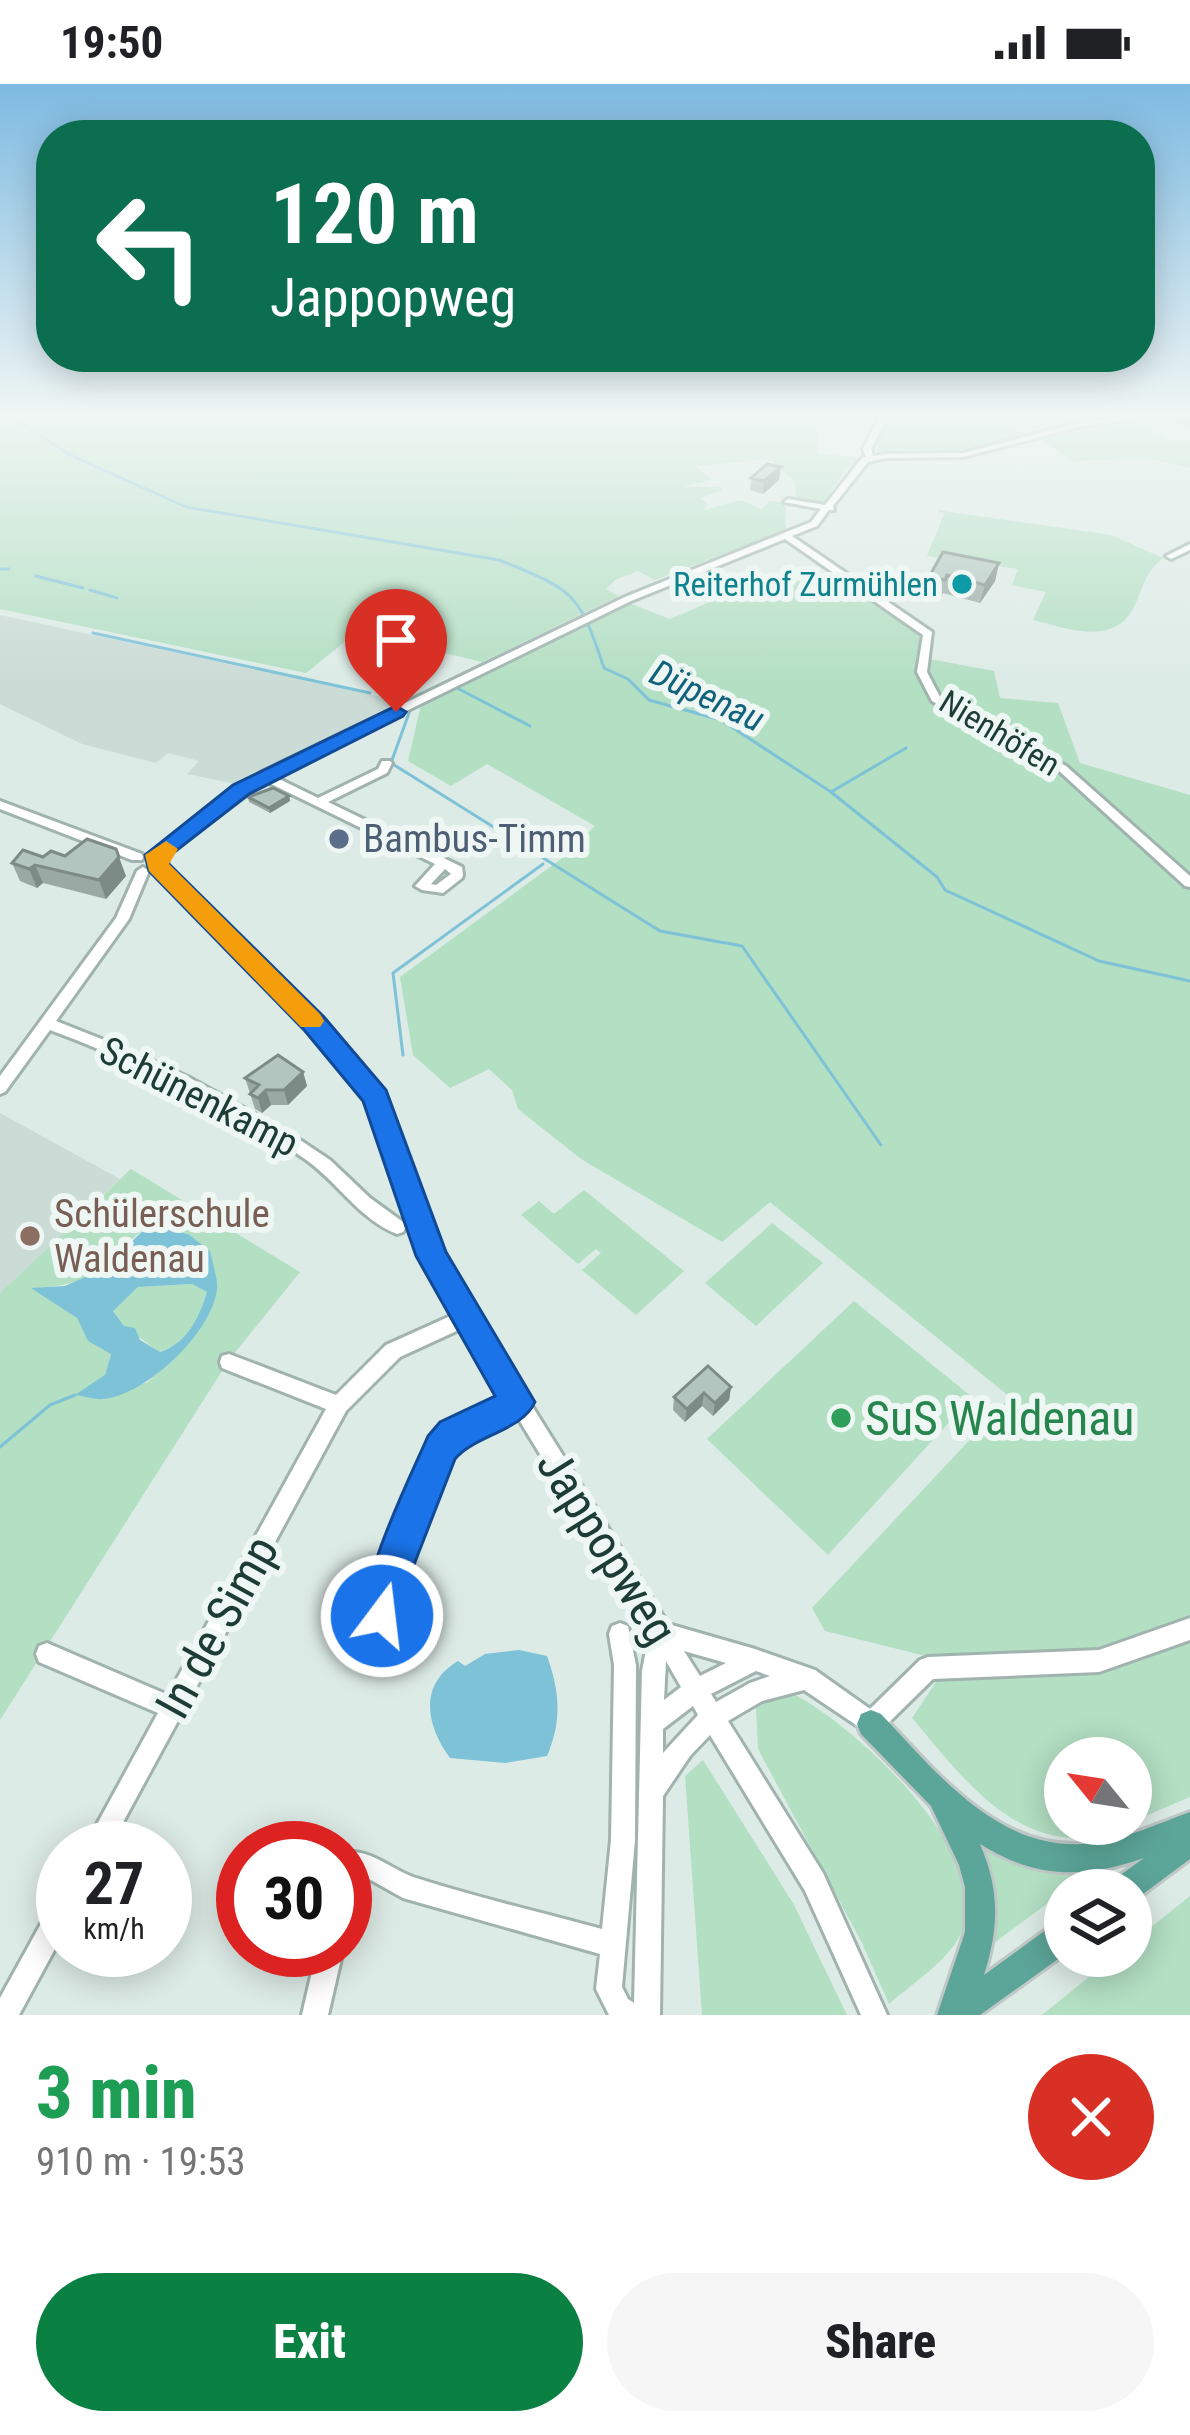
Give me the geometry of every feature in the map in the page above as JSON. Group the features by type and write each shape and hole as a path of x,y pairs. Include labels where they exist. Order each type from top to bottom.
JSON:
{"main road":[{"path":"871,1724 939,1796 1005,1842 1038,1856 1094,1858 1190,1826"},
{"path":"939,1796 977,1869 985,1904 981,1943 953,2015"},
{"path":"1152,1870 1190,1841"},
{"path":"953,2015 1044,1951"}],"street":[{"path":"817,506 831,508"},
{"path":"0,1088 131,905 148,862 264,776 588,618 814,524 831,508"},
{"name":"Nienhöfen","path":"786,536 928,634 922,672 937,699 1062,768 1190,883"},
{"path":"1171,556 1190,547"},
{"path":"317,803 383,771 386,763"},
{"path":"264,776 443,863"},
{"path":"0,805 148,862"},
{"name":"Jappopweg","path":"148,862 314,1024 376,1097 431,1256 814,1882 874,2015"},
{"name":"Schünenkamp","path":"49,1024 129,1058 292,1142 325,1164 379,1219 397,1227"},
{"name":"In de Simp","path":"111,1821 339,1406 393,1351 466,1318"},
{"path":"230,1362 339,1406"},
{"path":"382,1616 396,1562 441,1448 453,1434 517,1402"},
{"path":"647,2015 652,1671 660,1633 807,1678 871,1724 928,1669 1099,1661 1190,1629"},
{"name":"Jappopweg","path":"620,1634 625,1732 609,1989 628,2015"},
{"path":"47,1654 172,1708"},
{"path":"653,1724 695,1690 755,1660"},
{"path":"652,1796 671,1755 714,1720 769,1683 807,1678"},
{"path":"372,1868 403,1886 614,1945"},
{"path":"5,2015 36,1958"},
{"path":"315,2015 324,1977"}],"shaded area":[{"path":"0,615 400,701 236,784 187,774 199,761 168,753 156,763 82,744 0,704"},
{"name":"Schülerschule Waldenau","path":"0,1113 120,1179 0,1293"}],"green space":[{"path":"0,506 707,506 704,510 785,506 786,530 655,580 638,571 615,580 606,589 619,596 482,662 357,632 306,673 0,609"},
{"path":"937,510 1111,535 1163,558 1148,575 1126,618 1115,627 1089,632 1060,627 1033,620 1046,592 1012,585 1018,569 927,556 944,514"},
{"path":"835,577 921,628 924,658 994,671 1000,698 1058,703 1080,763 1190,795 1190,1797 1152,1813 1152,1737 1044,1737 1044,1833 1006,1815 965,1779 912,1718 938,1679 934,1658 825,1631 812,1608 1010,1397 770,1202 722,1242 581,1159 518,1109 512,1090 489,1069 450,1088 413,1055 400,977 561,859 595,826 487,764 451,786 408,761 421,705 629,603 670,619 743,588"},
{"path":"131,1169 300,1272 229,1360 0,1720 0,1293","holes":["148,1226 188,1234 217,1289 197,1329 147,1383 105,1375 111,1353 88,1341 77,1318 34,1288 88,1276"]},
{"path":"584,1190 684,1271 636,1315 582,1270 601,1253 596,1249 578,1264 521,1215 539,1201 554,1214"},
{"path":"772,1223 823,1263 756,1326 705,1283"},
{"path":"192,1284 207,1292 200,1311 184,1336 159,1352 124,1326 113,1310 138,1287"},
{"name":"SuS Waldenau","path":"854,1301 972,1397 828,1555 707,1439"},
{"path":"787,1691 843,1727 904,1785 952,1852 965,1885 967,1915 957,1941 889,2004 862,1943 758,1749 756,1708 768,1696"},
{"path":"703,1760 793,1903 847,2015 702,2015 685,1776"},
{"path":"971,1831 1034,1867 1049,1869 1044,1869 1044,1906 994,1943 995,1897"},
{"path":"1190,1896 1190,2015 1042,2015 1089,1977 1152,1977 1152,1926"}],"water":[{"path":"148,1226 188,1234 210,1251 217,1289 203,1324 175,1359 139,1386 101,1399 75,1395 105,1375 111,1354 88,1341 77,1318 31,1288 65,1286 103,1269","holes":["192,1284 207,1292 191,1328 160,1352 140,1340 135,1328 124,1326 113,1311 138,1287"]},
{"path":"519,1650 547,1656 551,1669 557,1718 547,1756 505,1763 450,1758 431,1719 436,1682 458,1661 465,1666 485,1654"}],"building":[{"path":"943,552 999,563 985,585 947,575 945,580 929,577"},
{"path":"273,788 289,796 269,808 248,797"},
{"path":"87,839 116,849 119,857 99,880 12,863 23,850 43,857 51,851 65,856"},
{"path":"278,1055 303,1072 284,1090 266,1090 258,1098 250,1094 259,1085 245,1078"},
{"path":"708,1366 731,1387 715,1403 704,1393 687,1409 674,1397"}],"waterway":[{"name":"Düpenau","path":"184,506 499,560 544,579 580,608 604,668 628,679 649,700 721,720 831,792"},
{"path":"0,569 9,569"},
{"path":"36,576 83,588"},
{"path":"90,590 117,598"},
{"path":"93,633 370,693"},
{"path":"459,689 530,726"},
{"path":"409,713 391,763 660,931 742,946 881,1145"},
{"path":"831,792 906,748"},
{"name":"Düpenau","path":"831,792 937,877 945,890 1099,961 1190,981"},
{"path":"403,1055 393,973 543,864"},
{"path":"0,1447 50,1405 75,1395"}],"slow traffic":[{"path":"166,849 157,855 157,866 311,1021"}],"place":[{"name":"Reiterhof Zurmühlen","path":"962,584"},
{"name":"Bambus-Timm","path":"339,839"},
{"name":"Schülerschule Waldenau","path":"30,1236"},
{"name":"SuS Waldenau","path":"841,1418"}],"route":[{"path":"382,1616 396,1562 441,1448 453,1434 517,1402 431,1256 376,1097 314,1024 157,866 157,855 241,789 396,712"}]}
